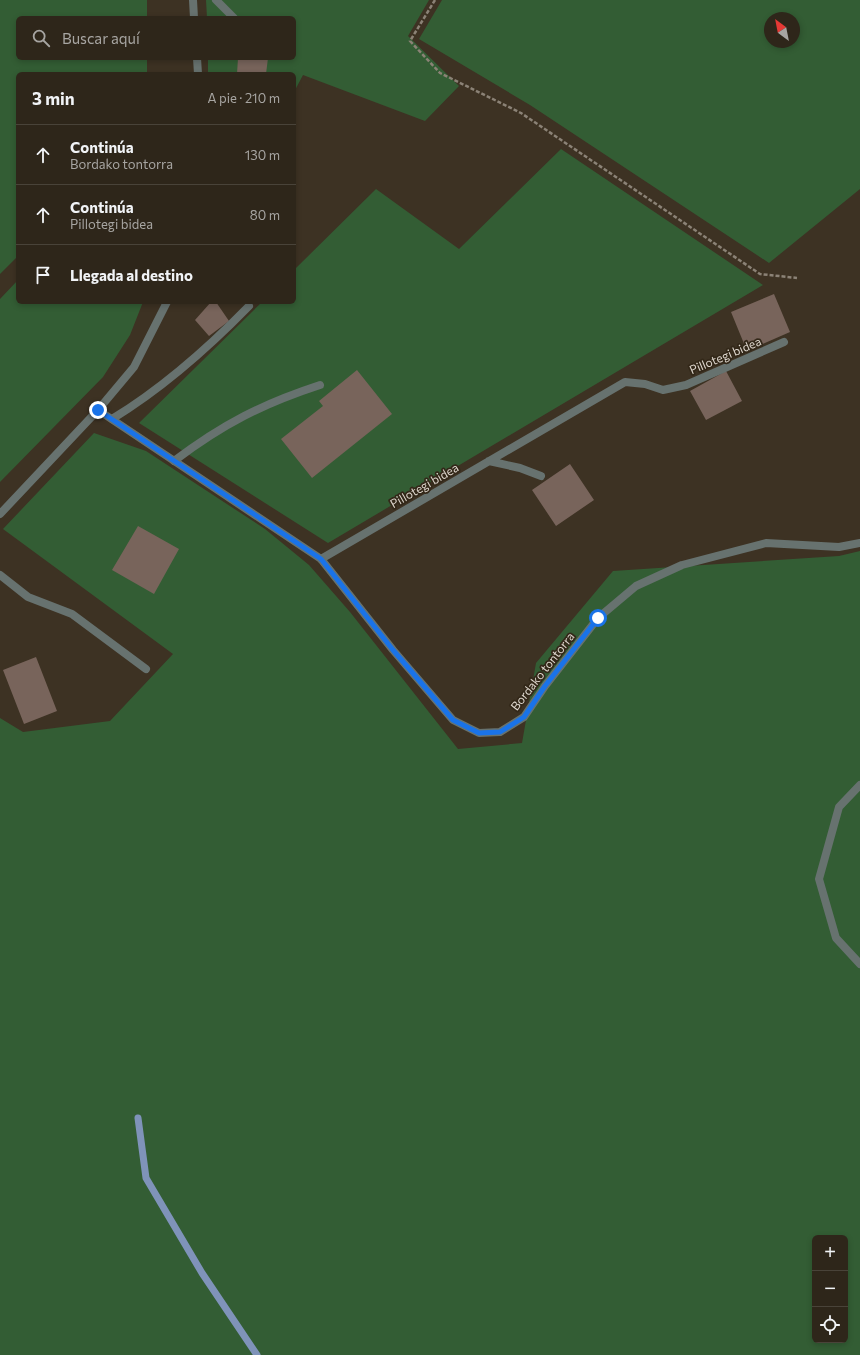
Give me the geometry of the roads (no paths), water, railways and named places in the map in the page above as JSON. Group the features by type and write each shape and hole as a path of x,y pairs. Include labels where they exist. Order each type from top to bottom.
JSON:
{"street":[{"path":"193,0 194,16"},
{"path":"216,0 232,16"},
{"path":"197,60 198,72"},
{"path":"0,514 98,410 134,367 166,304"},
{"path":"112,419 140,402 220,336 249,306"},
{"name":"Pillotegi bidea","path":"321,559 625,382 645,384 663,390 678,387 784,342"},
{"path":"174,461 207,436 255,410 282,398 320,385"},
{"path":"98,410 321,559"},
{"path":"489,461 520,468 541,476"},
{"name":"Bordako tontorra","path":"321,559 393,650 453,720 479,733 500,732 524,717 545,686 598,618 636,586 682,565 766,543 838,548 860,543"},
{"path":"0,575 28,597 72,614 146,669"},
{"path":"860,785 839,806 819,879 836,938 860,964"}],"waterway":[{"path":"138,1118 146,1178 202,1273 257,1355"}]}
